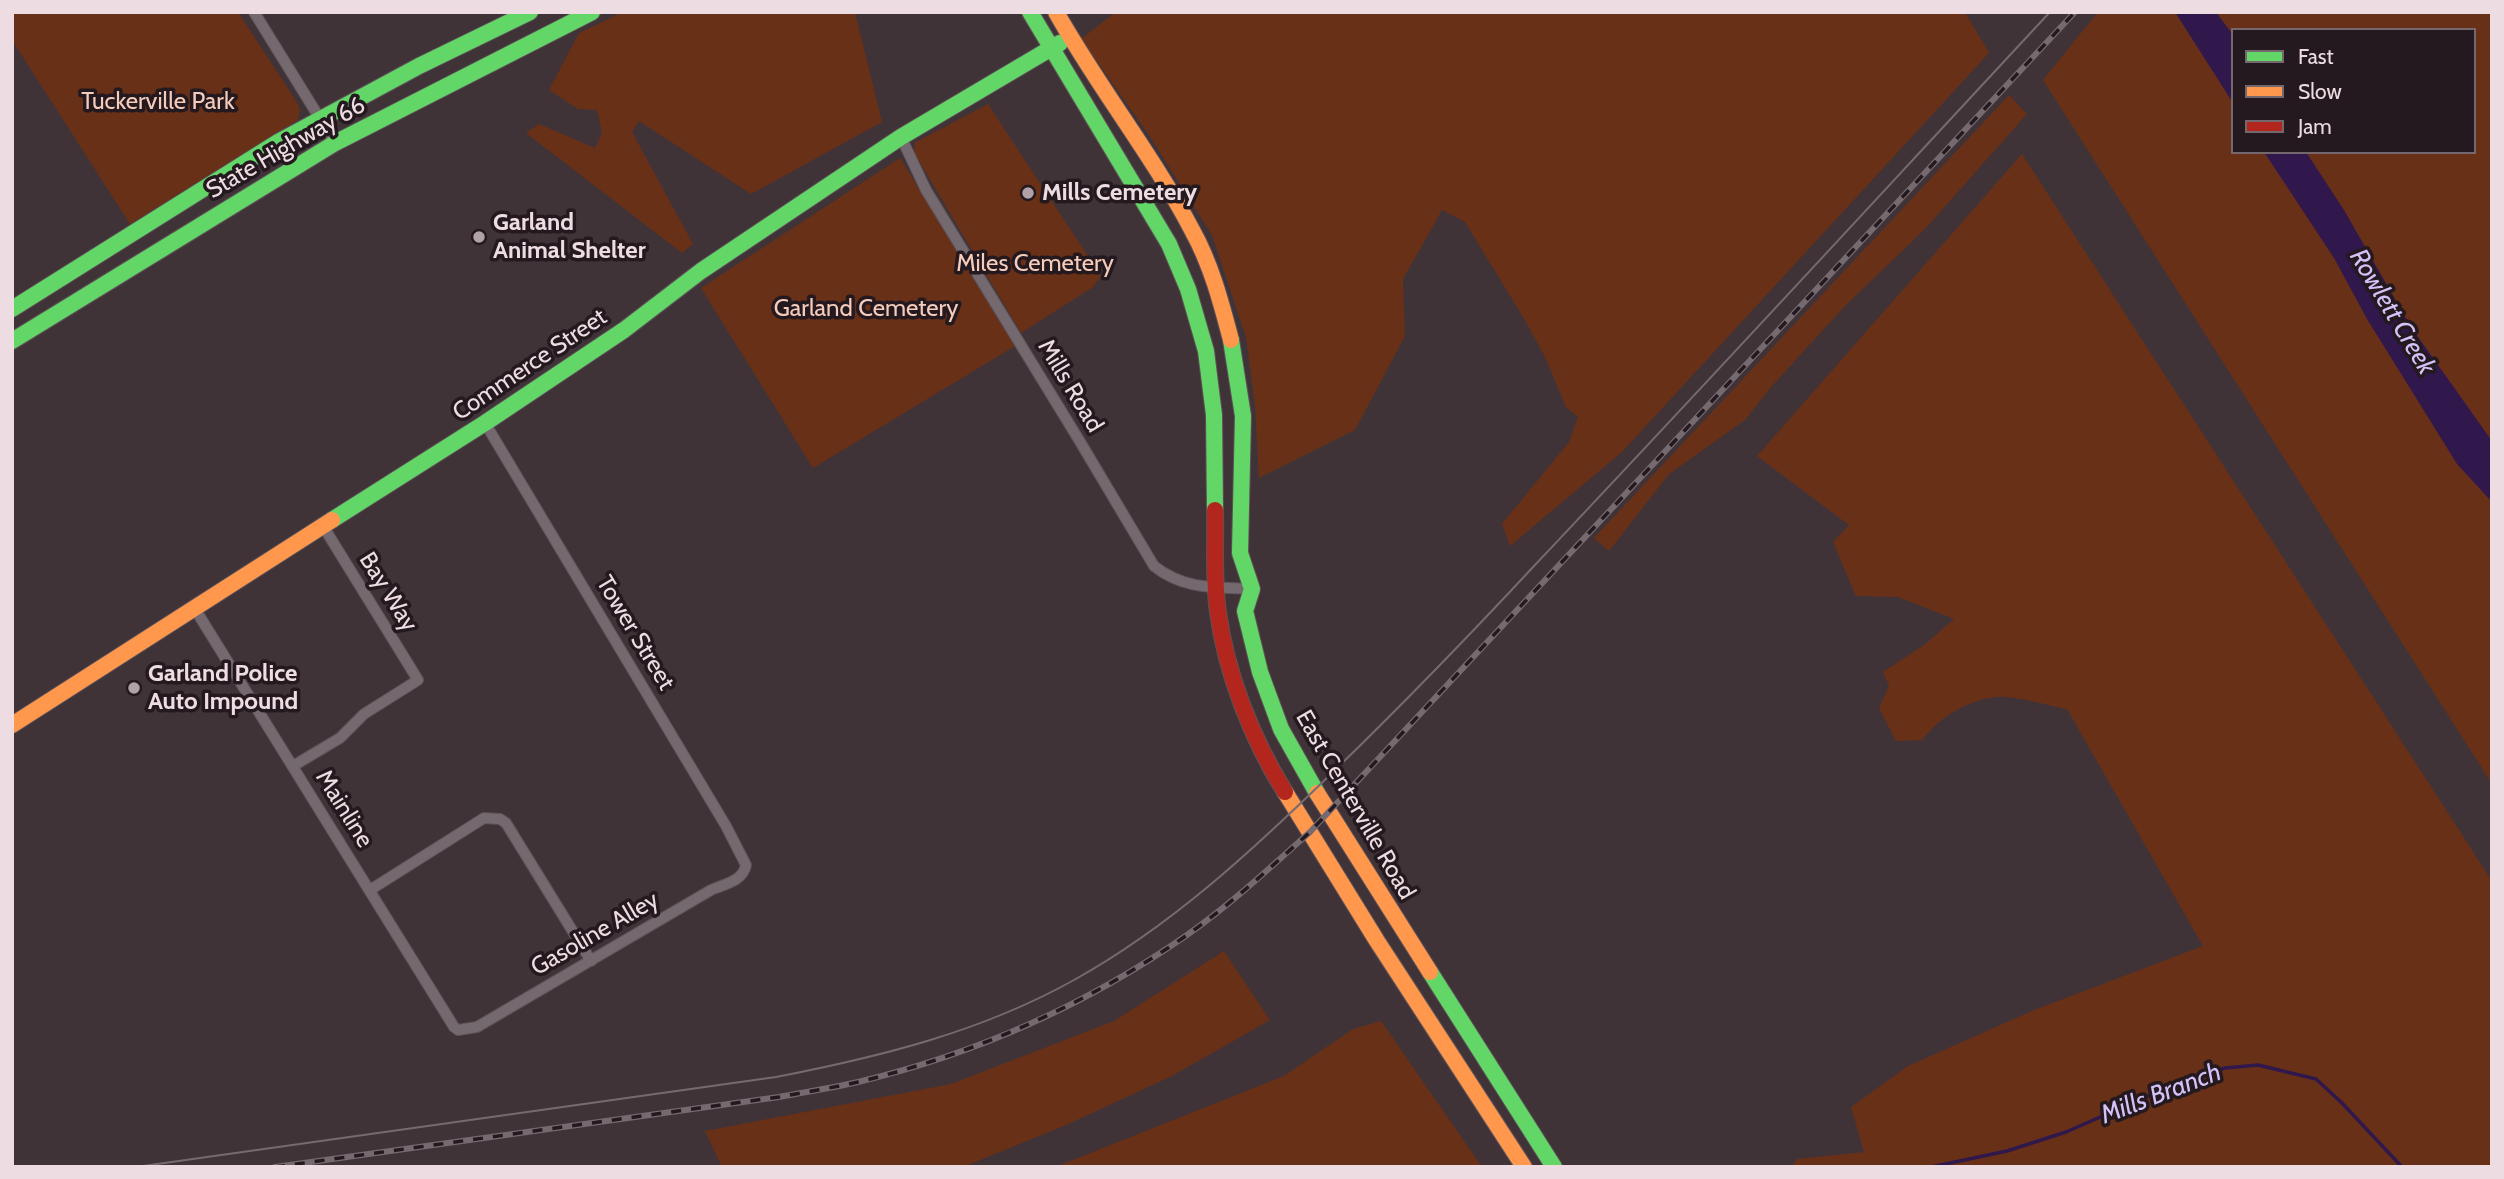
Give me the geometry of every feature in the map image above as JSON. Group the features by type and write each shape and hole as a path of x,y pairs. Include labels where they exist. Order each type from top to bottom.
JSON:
{"main road":[{"name":"State Highway 66","path":"12,309 320,118 530,12"},
{"name":"State Highway 66","path":"12,341 335,143 592,12"},
{"name":"East Centerville Road","path":"1030,12 1169,244 1188,289 1206,351 1214,415 1216,586 1221,625 1234,680 1246,714 1272,771 1377,941 1524,1167"},
{"name":"East Centerville Road","path":"1056,12 1150,158 1193,231 1215,282 1233,348 1243,416 1240,553 1252,589 1245,611 1260,672 1281,729 1309,780 1554,1167"},
{"name":"Commerce Street","path":"12,725 485,423 624,330 701,271 901,137 1070,37"},
{"path":"67,275 84,296"},
{"path":"1246,714 1269,698"},
{"path":"1377,941 1400,926"},
{"path":"1493,1119 1514,1105"}],"street":[{"path":"254,12 335,143"},
{"name":"Mills Road","path":"901,137 926,190 1153,566 1183,584 1252,589"},
{"name":"Tower Street","path":"485,423 726,826 746,865"},
{"name":"Bay Way","path":"293,766 340,738 364,714 418,680 323,526"},
{"name":"Mainline","path":"195,609 458,1030"},
{"path":"370,890 484,818 500,819 506,823 591,961"},
{"name":"Gasoline Alley","path":"458,1030 477,1027 711,890 740,877 746,870 746,865"}],"green space":[{"name":"Tuckerville Park","path":"12,12 238,12 298,104 298,120 130,224 12,40"},
{"path":"623,12 855,12 882,122 751,194 639,121 632,132 693,244 682,253 526,133 539,124 595,148 602,133 597,110 578,109 549,90 579,33"},
{"path":"1116,12 1965,12 1989,53 1622,452 1510,546 1502,524 1569,442 1578,417 1566,407 1545,357 1465,222 1442,210 1403,279 1405,336 1355,430 1259,478 1255,406 1246,337 1212,235 1149,135 1081,39"},
{"path":"2098,12 2492,12 2492,784 2043,80"},
{"path":"2009,95 2027,114 1925,229 1845,306 1771,387 1745,420 1669,474 1609,551 1594,538"},
{"name":"Miles Cemetery","path":"988,104 1101,276 1093,287 1021,333 915,154 914,143"},
{"path":"2022,154 2492,881 2492,1167 1791,1167 1797,1159 1864,1152 1851,1107 1908,1066 2034,1010 2203,946 2067,709 2012,698 1986,699 1955,711 1937,724 1922,740 1896,741 1879,708 1889,686 1883,672 1924,645 1954,619 1898,597 1856,596 1833,542 1849,525 1757,456"},
{"name":"Garland Cemetery","path":"900,158 1015,346 813,468 701,288"},
{"path":"1224,951 1270,1020 1172,1076 1064,1126 963,1167 722,1167 705,1131 951,1084 1114,1021"},
{"path":"1381,1021 1482,1167 1055,1167 1284,1076 1353,1029"}],"water":[{"path":"2175,12 2216,12 2231,32 2231,100"},
{"name":"Rowlett Creek","path":"2265,154 2307,154 2344,210 2411,327 2492,441 2492,502 2457,464 2367,319 2334,258"}],"waterway":[{"name":"Mills Branch","path":"1931,1167 2007,1151 2066,1132 2171,1086 2225,1068 2258,1065 2316,1079 2402,1167"}],"tram line":[{"path":"136,1167 776,1077 815,1069 891,1051 966,1028 1039,998 1110,959 1177,911 1241,859 1409,697 2050,12"}],"railway":[{"path":"275,1167 779,1097 858,1082 945,1057 1029,1024 1149,960 1219,911 1310,832 2075,12"}],"traffic: fast":[{"path":"12,309 278,142 419,66 530,12"},
{"path":"12,341 335,143 592,12"},
{"path":"1030,12 1169,244 1188,289 1206,351 1214,415 1215,510"},
{"path":"332,520 485,423 624,330 701,271 901,137 1060,43"},
{"path":"1231,340 1243,416 1240,553 1252,589 1245,611 1260,672 1281,729 1317,793"},
{"path":"1430,972 1554,1167"}],"traffic: slow":[{"path":"1056,12 1160,174 1199,243 1231,340"},
{"path":"12,725 332,520"},
{"path":"1285,792 1377,941 1524,1167"},
{"path":"1317,793 1430,972"}],"traffic: jam":[{"path":"1215,510 1216,599 1227,658 1251,728 1285,792"}],"place":[{"name":"Mills Cemetery","path":"1028,193"},
{"name":"Garland Animal Shelter","path":"479,237"},
{"name":"Garland Police Auto Impound","path":"134,688"}]}
